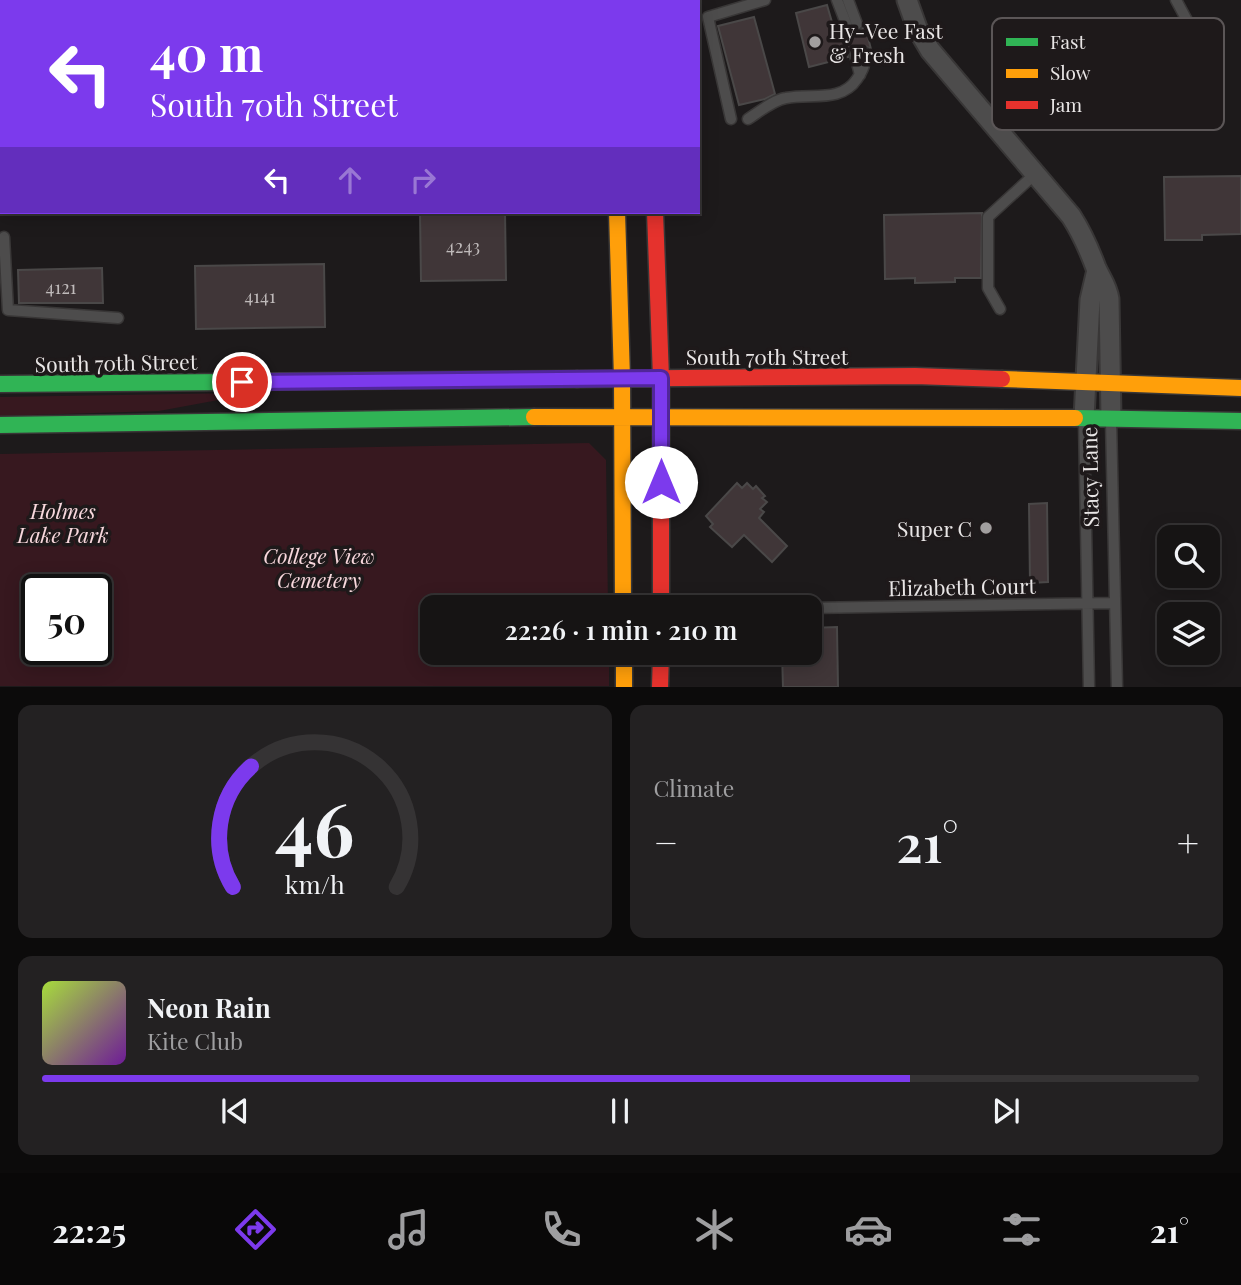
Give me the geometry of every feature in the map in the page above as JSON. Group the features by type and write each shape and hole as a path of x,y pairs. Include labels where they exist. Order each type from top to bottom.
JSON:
{"main road":[{"path":"617,214 622,378 623,595"},
{"path":"655,214 661,378 661,595"},
{"name":"South 70th Street","path":"0,384 915,376 1241,388"},
{"path":"0,425 622,416 1241,421"},
{"path":"624,665 624,687"},
{"path":"660,665 660,687"}],"street":[{"name":"Stacy Lane","path":"907,0 917,29 930,50 992,123"},
{"name":"Stacy Lane","path":"998,130 1078,227 1097,270 1107,285 1111,418"},
{"name":"Stacy Lane","path":"1084,418 1090,300 1097,270"}],"lane":[{"path":"837,0 852,25 848,0"},
{"path":"1176,0 1185,18"},
{"path":"731,119 708,17 762,1"},
{"path":"748,119 784,98 840,94 852,87 866,63 860,54"},
{"path":"1000,309 988,288 988,217 1035,174"},
{"path":"4,237 8,310 118,318"},
{"name":"Stacy Lane","path":"1084,418 1089,687"},
{"name":"Stacy Lane","path":"1111,418 1117,687"},
{"name":"Elizabeth Court","path":"822,608 1115,603"}],"green space":[{"path":"240,393 240,396 159,411 0,416 0,397"},
{"name":"College View Cemetery","path":"589,443 606,460 608,595 420,595 420,665 609,665 609,686 0,686 0,454"}],"building":[{"path":"827,5 834,29 840,28 847,33 859,31 864,22 871,49 865,46 853,48 848,52 848,57 809,67 796,13"},
{"path":"754,17 775,94 739,105 718,26"},
{"path":"1241,176 1241,234 1202,235 1202,240 1165,240 1164,177"},
{"path":"982,213 981,278 915,283 915,278 885,279 884,215"},
{"path":"420,214 505,214 506,280 421,281"},
{"path":"324,264 325,327 196,329 195,266"},
{"path":"102,268 103,303 19,303 18,270"},
{"path":"737,483 742,488 747,483 753,489 756,486 765,496 762,498 767,502 760,509 764,512 759,518 787,546 772,562 744,535 732,547 710,527 713,524 706,516"},
{"path":"1047,503 1048,582 1030,583 1029,504"},
{"path":"837,627 838,687 783,687 782,665 822,665 822,628"}],"traffic: fast":[{"path":"0,384 577,379"},
{"path":"0,425 534,417"},
{"path":"1075,418 1241,421"}],"traffic: slow":[{"path":"617,214 622,378 623,595"},
{"path":"1002,379 1241,388"},
{"path":"534,417 1075,418"},
{"path":"624,665 624,687"}],"traffic: jam":[{"path":"655,214 661,378 661,595"},
{"path":"577,379 915,376 1002,379"},
{"path":"660,687 661,665"}],"place":[{"name":"Hy-Vee Fast & Fresh","path":"815,42"},
{"name":"Super C","path":"986,528"}],"route":[{"path":"242,382 661,378 661,482"}],"park label":[{"name":"Holmes Lake Park","path":"63,522"}]}
